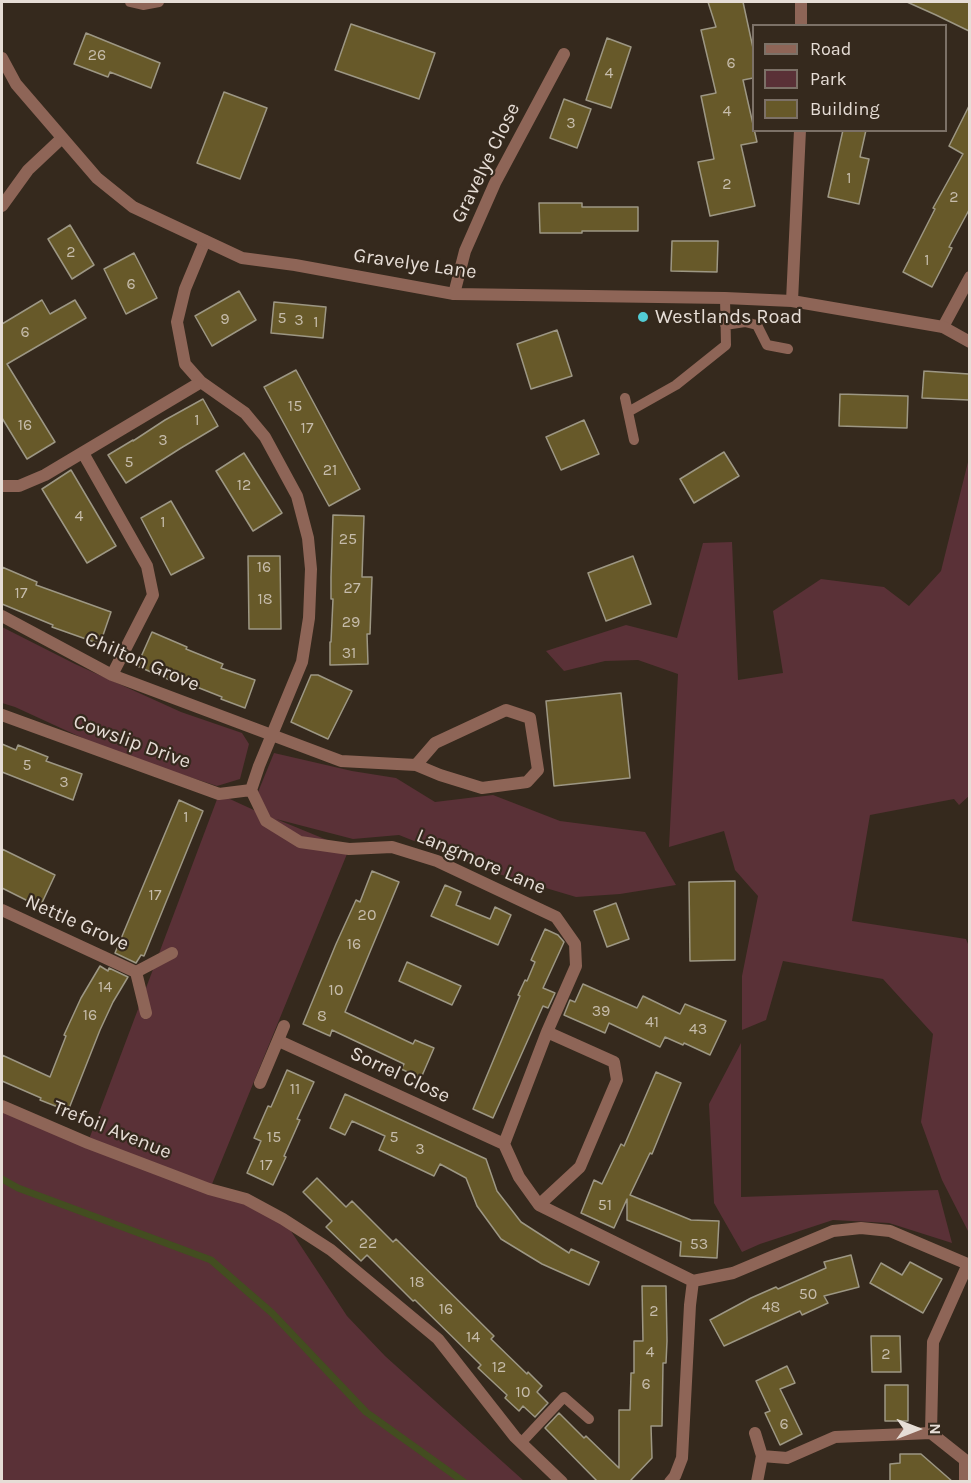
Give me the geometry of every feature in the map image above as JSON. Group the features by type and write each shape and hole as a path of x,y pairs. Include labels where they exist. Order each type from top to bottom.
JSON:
{"street":[{"path":"801,2 801,24"},
{"name":"Gravelye Close","path":"454,294 465,251 495,183 564,54"},
{"name":"Gravelye Lane","path":"2,58 16,84 97,178 133,207 242,258 295,265 454,294 792,301 943,327 969,342"},
{"path":"792,301 800,132"},
{"path":"2,206 28,170 62,138"},
{"path":"205,241 185,289 177,322 184,364 201,382 245,413 265,437 297,496 308,538 311,569 309,618 302,662 258,766 251,790"},
{"path":"943,327 969,277"},
{"path":"2,486 19,486 45,475 201,382"},
{"path":"83,453 147,566 153,595 112,675"},
{"name":"Chilton Grove","path":"2,616 112,675 341,761 416,765 482,788 527,782 538,770 530,718 506,710 435,743 416,765"},
{"name":"Cowslip Drive","path":"2,716 219,794 251,790"},
{"name":"Langmore Lane","path":"251,790 266,821 300,842 349,849 392,846 437,861 556,916 575,944 576,966 504,1144"},
{"name":"Nettle Grove","path":"2,910 136,972"},
{"name":"Nettle Grove","path":"136,972 172,953"},
{"name":"Nettle Grove","path":"136,972 146,1013"},
{"path":"260,1083 284,1026"},
{"path":"539,1205 580,1167 617,1080 615,1062 548,1032"},
{"name":"Sorrel Close","path":"279,1041 504,1144"},
{"name":"Trefoil Avenue","path":"2,1106 88,1143 209,1189 246,1199 283,1219 331,1250 438,1339 521,1443 562,1482"},
{"path":"504,1144 519,1176 539,1205 693,1281 733,1273 833,1231 861,1228 890,1231 969,1264 933,1342 931,1433"},
{"path":"670,1482 682,1458 693,1281"},
{"path":"755,1433 762,1456 757,1482"},
{"path":"762,1456 787,1458 835,1437 931,1433 967,1460 965,1482"}],"lane":[{"path":"130,2 143,5 159,2"},
{"path":"628,412 676,385 726,345 725,298"},
{"path":"725,325 744,322 757,325 767,345 788,350"},
{"path":"625,398 634,441"},
{"path":"521,1443 564,1397 589,1419"}],"green space":[{"path":"969,458 969,796 959,805 954,799 870,815 852,921 966,939 970,949 969,1233 942,1180 921,1122 933,1034 883,979 783,961 766,1020 742,1030 742,976 758,896 735,870 724,831 669,847 678,674 638,660 605,661 564,671 546,651 626,625 677,638 703,543 732,542 738,680 783,673 773,611 821,579 884,587 909,606 941,571"},
{"path":"2,627 75,664 181,712 242,733 249,744 240,779 217,786 113,752 2,703"},
{"path":"274,753 352,771 396,778 435,802 493,795 560,821 645,832 676,885 620,894 576,897 492,872 399,835 353,839 276,819 349,849 210,1189 283,1219 347,1316 385,1356 524,1481 2,1481 2,1106 88,1142 219,794 269,817 258,792"},
{"path":"741,1043 741,1197 938,1190 952,1243 889,1223 833,1220 742,1252 714,1203 709,1104"}],"building":[{"path":"708,2 743,2 752,43 752,78 743,80 752,120 752,132 755,132 757,142 741,145 755,206 710,216 698,162 714,159 701,96 716,93 701,30 716,27"},
{"path":"907,2 969,2 969,31 936,15"},
{"path":"351,24 435,53 419,99 335,70"},
{"path":"86,33 160,63 151,88 110,72 108,77 74,64"},
{"path":"607,38 631,47 611,108 586,100"},
{"path":"224,92 267,108 240,179 197,163"},
{"path":"564,99 591,109 577,148 550,138"},
{"path":"969,106 969,210 949,247 952,248 932,287 903,272 935,209 933,208 963,154 949,146"},
{"path":"843,132 866,132 860,157 869,159 859,204 828,197"},
{"path":"539,203 582,203 582,207 638,207 638,231 540,233"},
{"path":"70,225 94,265 72,279 48,239"},
{"path":"672,241 718,241 717,272 671,271"},
{"path":"134,253 157,298 126,314 104,269"},
{"path":"239,291 256,320 212,346 195,316"},
{"path":"42,300 50,314 75,300 86,318 7,364 55,442 27,459 2,418 2,324"},
{"path":"274,302 326,307 323,338 271,333"},
{"path":"557,330 572,376 531,389 517,344"},
{"path":"296,370 360,489 329,506 264,387"},
{"path":"924,371 969,374 969,400 922,398"},
{"path":"840,394 908,396 907,428 839,426"},
{"path":"203,399 218,426 126,483 108,455"},
{"path":"584,420 599,454 561,470 546,437"},
{"path":"724,452 739,476 694,503 680,479"},
{"path":"244,453 282,513 253,531 216,471"},
{"path":"71,470 116,546 87,563 42,489"},
{"path":"171,501 204,558 171,575 141,518"},
{"path":"333,515 364,516 362,577 372,577 370,634 367,634 368,664 330,665"},
{"path":"248,556 280,556 281,629 249,629"},
{"path":"633,556 651,604 606,621 588,573"},
{"path":"2,567 37,582 36,585 111,612 100,644 52,627 53,625 2,604"},
{"path":"152,632 223,664 221,668 255,680 245,708 174,678 172,681 137,666"},
{"path":"311,675 318,675 352,691 328,739 291,722"},
{"path":"621,693 630,778 554,786 546,701"},
{"path":"2,744 16,750 18,745 48,757 46,761 82,774 73,800 2,772"},
{"path":"179,800 203,811 144,956 141,955 136,963 115,953"},
{"path":"2,849 55,875 40,907 2,888"},
{"path":"372,871 399,882 345,1012 413,1044 415,1040 434,1048 421,1078 401,1069 404,1064 332,1030 330,1036 303,1024 336,944 356,900 360,902"},
{"path":"735,881 735,960 690,961 689,882"},
{"path":"445,885 461,892 456,905 490,919 495,907 511,915 498,945 431,916"},
{"path":"616,903 629,939 607,947 594,911"},
{"path":"545,929 558,935 564,942 543,988 555,993 548,1008 543,1006 493,1118 473,1109 520,996 518,995 535,962 531,960"},
{"path":"407,962 461,986 452,1005 399,981"},
{"path":"100,966 128,977 100,1030 68,1111 2,1081 2,1055 50,1077 66,1036 64,1035 81,998"},
{"path":"583,984 637,1008 643,996 680,1014 685,1004 726,1021 710,1055 665,1037 660,1047 609,1023 605,1033 564,1015 570,1000 575,1002"},
{"path":"287,1070 314,1082 297,1119 300,1120 273,1185 247,1173 261,1141 254,1138"},
{"path":"656,1072 681,1083 652,1154 650,1153 630,1195 691,1220 719,1221 717,1258 680,1256 681,1242 627,1220 627,1199 614,1228 581,1213 594,1180 602,1184 621,1144 624,1146"},
{"path":"345,1094 486,1159 497,1191 521,1222 569,1253 571,1249 599,1262 589,1285 542,1264 501,1239 477,1206 466,1178 440,1164 434,1176 379,1150 385,1136 352,1121 345,1135 330,1128"},
{"path":"317,1178 346,1207 352,1201 393,1242 396,1239 494,1336 491,1339 542,1386 537,1392 548,1403 535,1417 523,1406 519,1411 505,1398 507,1395 478,1368 481,1365 367,1255 361,1261 326,1227 332,1221 303,1192"},
{"path":"851,1255 859,1287 824,1296 828,1303 802,1315 800,1311 724,1346 710,1320 751,1298 826,1268 824,1262"},
{"path":"910,1262 942,1279 923,1313 870,1283 881,1263 902,1275"},
{"path":"642,1286 666,1286 667,1341 666,1363 663,1363 662,1426 651,1426 652,1458 631,1480 632,1482 598,1482 545,1428 559,1413 619,1468 619,1410 630,1410 631,1373 634,1373 634,1341 643,1341"},
{"path":"871,1336 900,1336 901,1372 872,1372"},
{"path":"787,1366 795,1383 780,1389 802,1434 780,1445 765,1413 770,1411 756,1381"},
{"path":"885,1385 908,1385 908,1421 885,1421"},
{"path":"900,1454 921,1454 953,1482 890,1482 890,1464 900,1463"}],"waterway":[{"path":"2,1179 18,1188 211,1260 272,1313 366,1412 464,1482"}],"place":[{"name":"Westlands Road","path":"643,317"}]}
